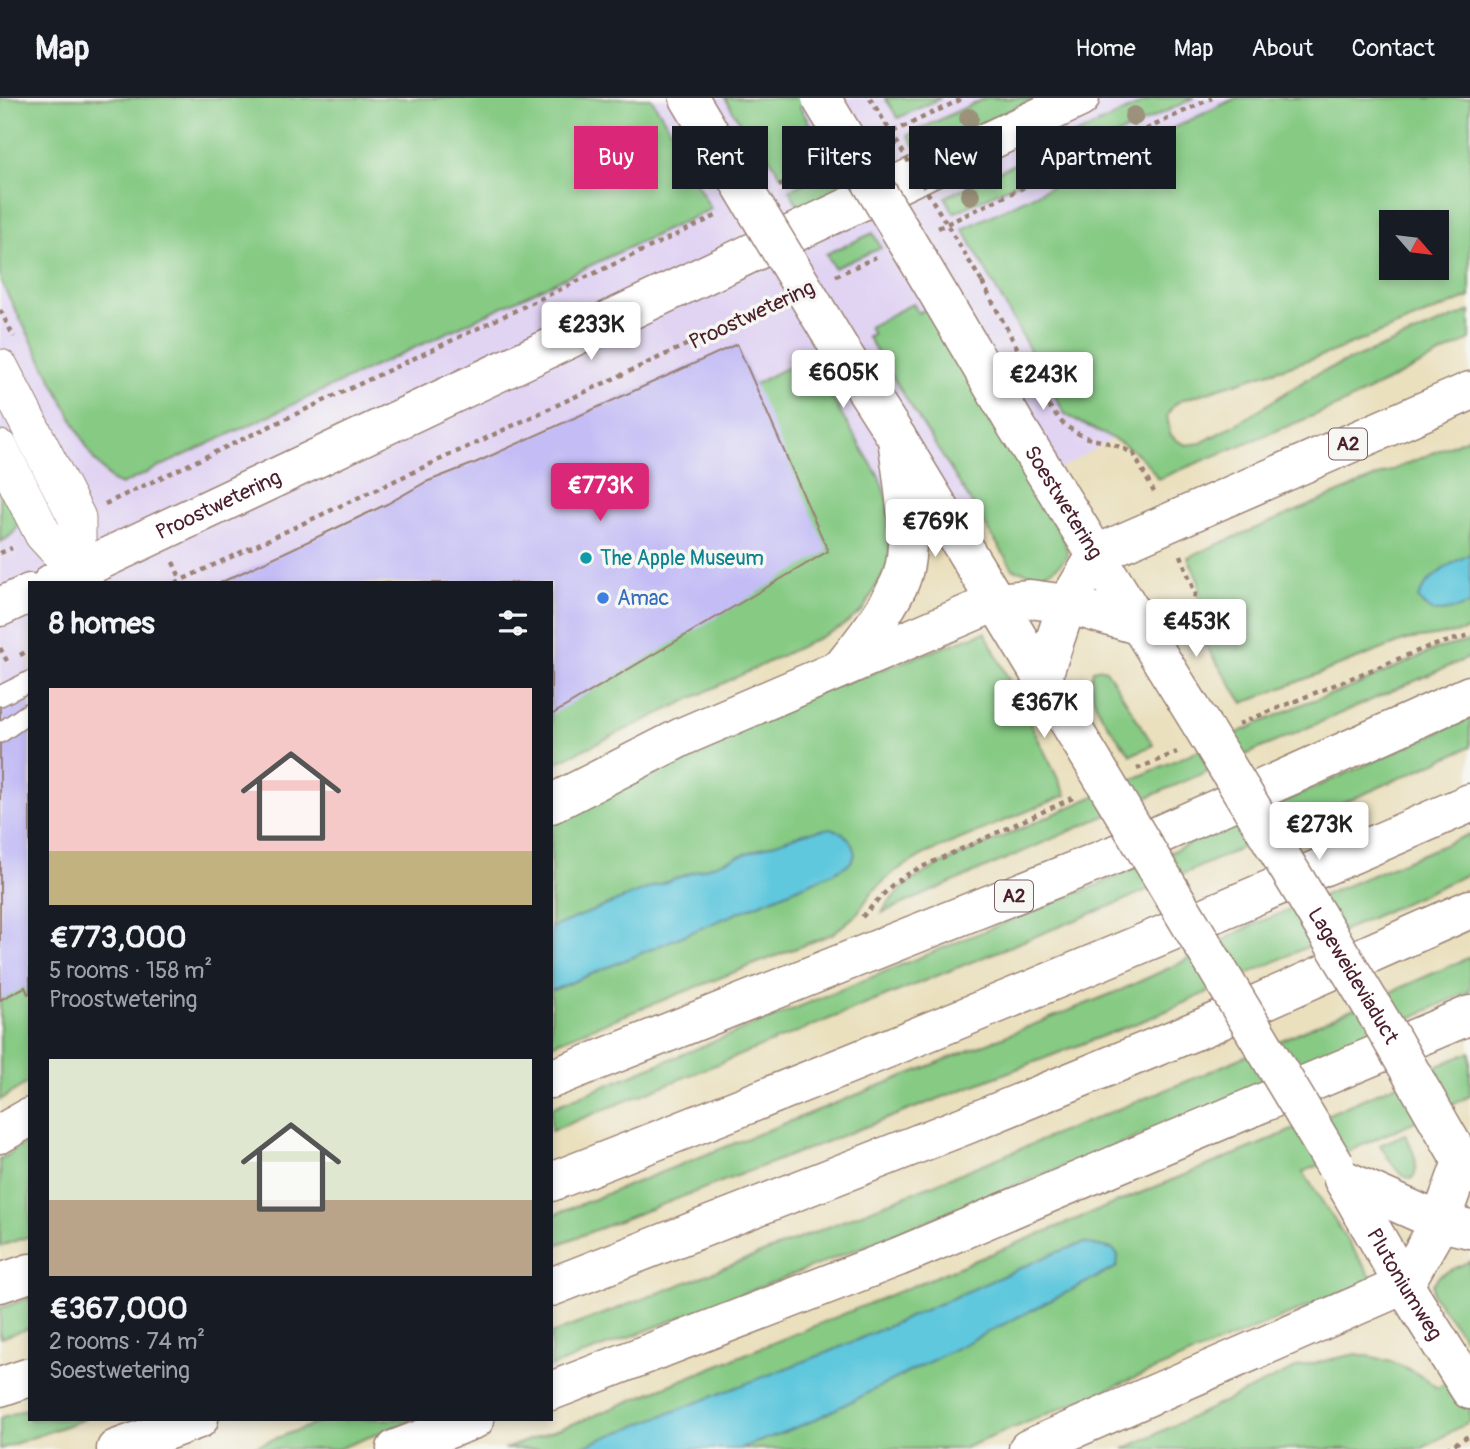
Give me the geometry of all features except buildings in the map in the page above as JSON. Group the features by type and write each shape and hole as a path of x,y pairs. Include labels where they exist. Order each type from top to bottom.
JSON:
{"main road":[{"path":"689,98 1339,1172 1455,1225"},
{"name":"Soestwetering","path":"821,98 1015,424 1201,724"},
{"name":"Proostwetering","path":"69,579 1080,98"},
{"name":"A2","path":"1097,554 1470,391"},
{"path":"843,667 865,639 900,582 905,554 906,519 897,438"},
{"path":"1042,679 1067,604 1097,554"},
{"path":"0,607 28,594"},
{"path":"553,803 684,736 996,602 1030,600 1067,604 1141,626"},
{"name":"A2","path":"553,1078 1114,855 1470,695"},
{"name":"Lageweideviaduct","path":"1201,724 1387,1031 1466,1168"},
{"path":"553,1181 726,1114 1162,936 1470,803"},
{"path":"553,1286 703,1230 1053,1090 1214,1023 1470,909"},
{"path":"553,1390 898,1257 1470,1015"},
{"path":"0,1133 28,1118"},
{"path":"1028,1449 1404,1285 1455,1225 1466,1168"},
{"name":"Plutoniumweg","path":"1339,1172 1404,1285 1465,1383"},
{"path":"0,1283 28,1274"},
{"path":"0,1387 28,1378"},
{"path":"116,1449 193,1421"},
{"path":"396,1449 470,1421"}],"street":[{"path":"0,368 77,518 69,579"},
{"path":"0,449 69,579"}],"lane":[{"path":"0,696 28,682"},
{"path":"0,733 28,713"}],"path":[{"path":"870,98 982,282 1046,402 1064,425 1084,437 1113,444 1133,453 1168,522 1195,594 1189,627 1192,642"},
{"path":"895,131 964,98"},
{"path":"934,230 1212,98"},
{"path":"777,187 782,185"},
{"path":"107,503 727,210"},
{"name":"Proostwetering","path":"835,276 884,253"},
{"name":"Proostwetering","path":"179,581 785,300"},
{"path":"0,648 7,662"},
{"path":"1446,1449 1470,1435"}],"shaded area":[{"path":"0,98 1470,98 1470,297 1324,355 1182,400 553,754 553,581 28,581 28,1034 0,1049"}],"green space":[{"path":"0,98 651,98 672,131 672,189 700,189 711,209 121,485 112,481 92,457 0,280"},
{"path":"725,98 801,98 804,103 799,106 811,126 782,126 781,176 768,155 768,126 742,126"},
{"path":"885,98 941,98 898,118"},
{"path":"985,98 1036,98 976,126 927,126"},
{"path":"1153,98 1194,98 1136,126 1094,126"},
{"path":"1236,98 1470,98 1470,297 1324,355 1182,400 1174,405 1167,415 1170,434 1186,445 1201,443 1314,375 1470,311 1470,340 1342,404 1158,479 1140,456 1065,414 963,229 1046,189 1176,189 1176,127"},
{"path":"1016,163 1016,183 954,213 945,197 962,189 1002,189 1002,170"},
{"path":"791,189 846,189 801,210 789,190"},
{"path":"873,233 881,248 834,268 826,254"},
{"path":"913,303 918,313 928,308 1064,539 1068,555 1056,568 1036,574 1013,569 867,336 873,334 869,327"},
{"path":"799,361 803,367 811,363 879,477 890,508 889,563 863,610 840,628 553,764 553,695 644,454 755,384"},
{"path":"1470,437 1470,629 1406,640 1243,703 1200,637 1199,582 1188,557"},
{"path":"0,480 21,520 13,533 0,542"},
{"path":"985,632 1066,795 925,854 894,872 872,892 856,915 832,934 553,1043 553,822 622,785 797,700"},
{"path":"1470,641 1470,657 882,913 899,891 937,866 1305,703 1353,687 1436,649"},
{"path":"1093,670 1106,670 1111,677 1153,745 1131,755 1102,716 1092,693 1091,682"},
{"path":"1470,718 1470,747 1113,905 553,1130 553,1107 1102,883"},
{"path":"1470,834 1470,873 1155,1016 553,1246 553,1215 1121,990 1250,926"},
{"path":"1470,957 1470,991 1222,1103 792,1275 553,1366 553,1333 776,1248 1202,1075"},
{"path":"28,982 28,1082 0,1100 0,995"},
{"path":"1470,1052 1470,1096 1303,1172 1373,1280 962,1449 504,1449 586,1419 1258,1145"},
{"path":"1405,1134 1416,1162 1412,1179 1397,1170 1380,1145"},
{"path":"28,1141 28,1237 0,1246 0,1160"},
{"path":"1470,1261 1470,1346 1433,1295 1433,1284 1440,1275"},
{"path":"28,1299 28,1329 0,1338 0,1308"},
{"path":"1356,1354 1400,1365 1437,1388 1470,1369 1470,1421 1421,1449 1124,1449 1300,1366"},
{"path":"28,1409 28,1421 79,1421 0,1449 0,1418"},
{"path":"323,1421 411,1421 338,1449 247,1449"}],"water":[{"path":"1470,554 1470,604 1441,612 1423,605 1418,598 1433,577"},
{"path":"831,828 841,832 852,845 855,855 850,863 833,873 553,990 553,927 654,886 804,833"},
{"path":"1084,1243 1113,1249 1118,1256 1117,1267 810,1422 740,1449 575,1449 834,1350 1057,1252"}],"place":[{"name":"The Apple Museum","path":"586,558"},
{"name":"Amac","path":"603,598"}]}
